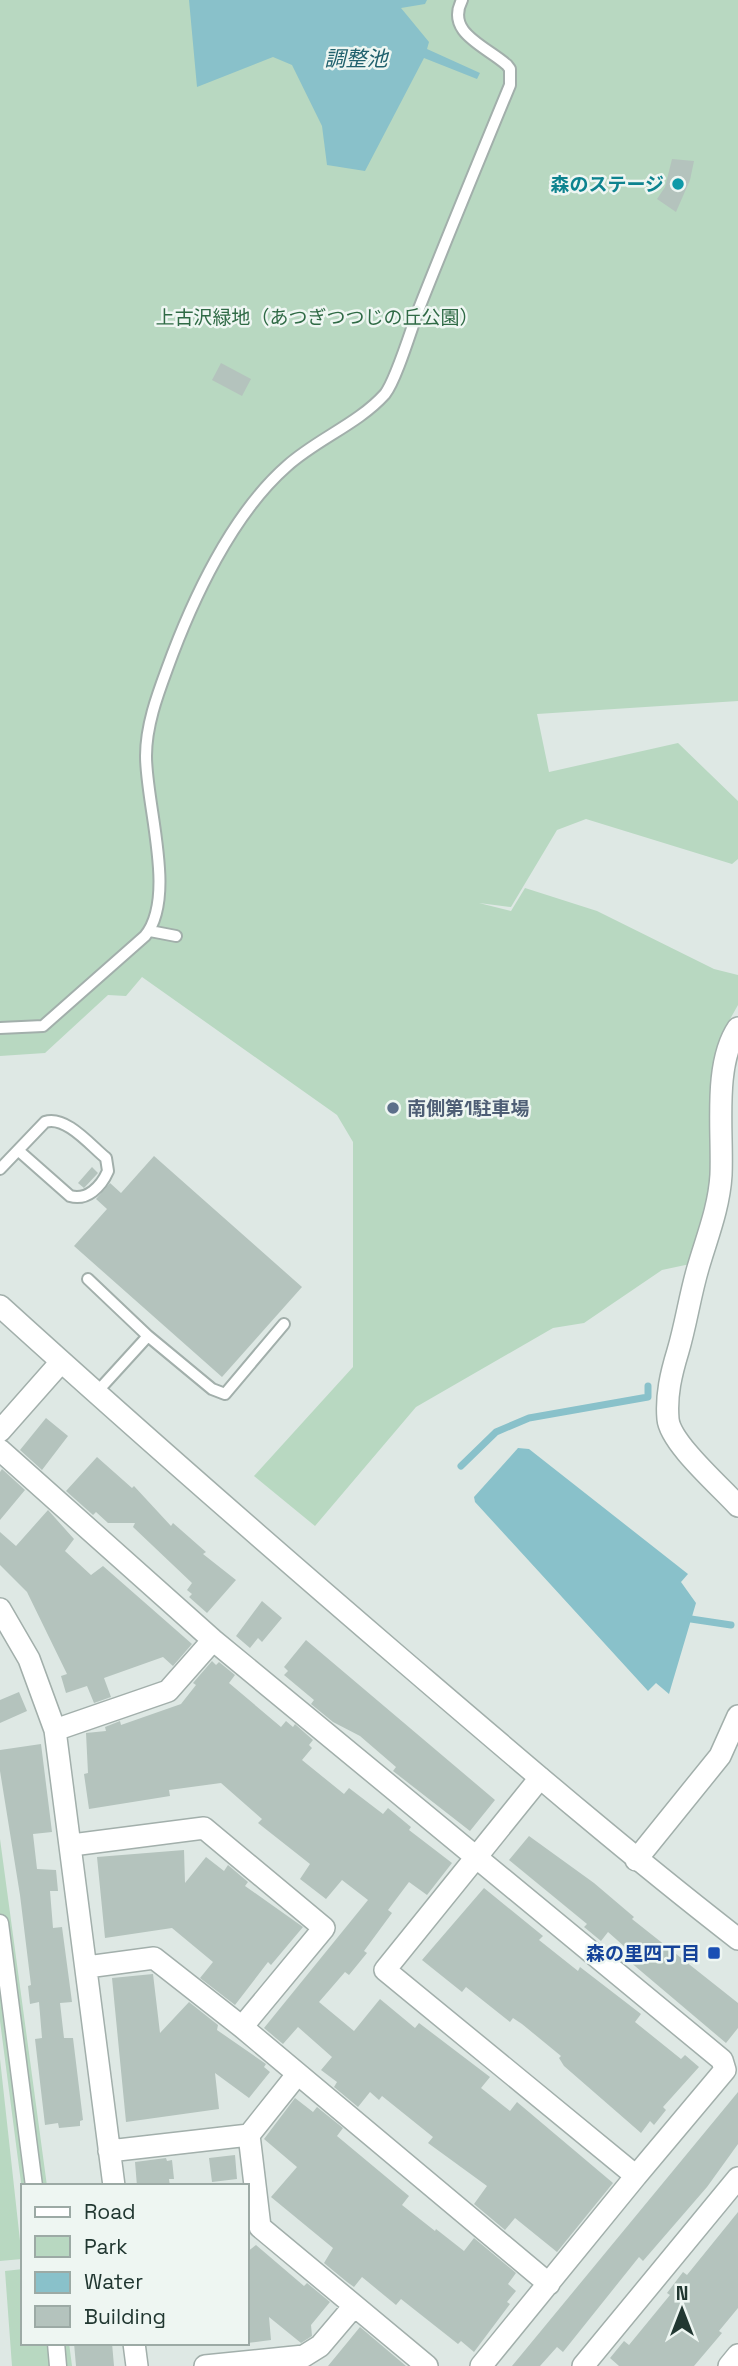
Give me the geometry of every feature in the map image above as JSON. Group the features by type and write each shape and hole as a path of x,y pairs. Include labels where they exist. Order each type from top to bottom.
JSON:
{"street":[{"path":"738,1028 728,1046 720,1116 721,1177 712,1230 698,1266 678,1352 670,1373 668,1421 679,1441 738,1506"},
{"path":"0,1306 96,1393 540,1778 636,1860 738,1939"},
{"path":"0,1431 61,1362"},
{"path":"0,1450 213,1640 475,1859 722,2060 725,2070 481,2366"},
{"path":"0,1609 29,1659 55,1731 88,1967 114,2184"},
{"path":"55,1731 168,1691 213,1640"},
{"path":"636,1860 720,1756 738,1716"},
{"path":"540,1778 385,1970 636,2176"},
{"path":"72,1845 204,1828 324,1928 242,2027"},
{"path":"0,1923 34,2184"},
{"path":"88,1967 154,1958 242,2027 296,2076 549,2284"},
{"path":"109,2151 249,2135 296,2076"},
{"path":"249,2135 260,2227 427,2366"},
{"path":"583,2366 738,2178"},
{"path":"205,2366 303,2356 320,2346 354,2306"},
{"path":"56,2345 58,2366"},
{"path":"134,2345 137,2366"},
{"path":"729,2366 738,2355"}],"lane":[{"path":"0,1028 43,1026 150,931 161,896 161,878 150,809 146,757 153,710 167,667 201,592 247,508 289,464 386,392 510,85 510,69 507,65 464,34 457,23 457,10 462,0"},
{"path":"150,931 176,936"},
{"path":"0,1168 45,1122 57,1120 106,1158 108,1171 89,1195 76,1198 70,1196 19,1151"},
{"path":"88,1279 148,1336 212,1389 225,1394 284,1324"},
{"path":"96,1393 148,1336"}],"green space":[{"name":"上古沢緑地（あつぎつつじの丘公園）","path":"0,0 738,0 738,701 537,714 549,772 678,743 738,801 738,859 732,864 586,819 557,830 511,907 479,903 511,911 525,888 597,911 714,969 738,975 738,1005 725,1028 713,1117 713,1175 690,1264 662,1270 584,1323 553,1328 416,1407 315,1526 254,1476 353,1367 353,1142 337,1115 142,977 126,996 108,995 45,1053 0,1056"},
{"path":"0,1839 47,2184 21,2184 0,2021"},
{"path":"0,2059 21,2259 0,2261"},
{"path":"21,2269 21,2345 69,2345 72,2366 12,2366 5,2271"}],"water":[{"name":"調整池","path":"189,0 427,0 425,4 401,8 429,42 427,49 480,73 477,79 424,58 365,171 327,165 322,126 292,65 273,57 197,87"},
{"path":"518,1448 529,1449 688,1574 681,1582 696,1603 669,1694 656,1683 648,1691 475,1502 474,1497"}],"building":[{"name":"森のステージ","path":"672,159 694,161 690,180 676,212 657,199 665,187"},
{"path":"221,363 251,379 242,396 212,380"},
{"path":"154,1156 302,1287 222,1377 74,1246 107,1209 96,1199 110,1183 121,1193"},
{"path":"92,1167 98,1173 84,1188 78,1183"},
{"path":"46,1418 68,1436 42,1470 20,1450"},
{"path":"97,1457 132,1488 134,1486 171,1526 173,1523 206,1552 203,1554 236,1580 207,1613 189,1597 192,1594 187,1590 192,1583 133,1527 135,1523 108,1523 96,1512 93,1515 66,1491"},
{"path":"2,1469 25,1490 0,1520 0,1472"},
{"path":"48,1510 74,1539 65,1551 91,1575 103,1566 192,1644 173,1666 163,1657 104,1678 111,1697 94,1703 87,1686 66,1693 61,1676 67,1674 27,1592 0,1565 0,1532 16,1546"},
{"path":"262,1601 282,1618 262,1642 258,1638 250,1648 236,1636"},
{"path":"306,1640 495,1800 470,1831 393,1771 396,1767 360,1736 333,1722 311,1704 314,1700 284,1675 288,1671 284,1667"},
{"path":"212,1661 216,1665 219,1662 235,1675 229,1683 281,1727 286,1721 293,1727 295,1724 313,1740 309,1745 312,1748 302,1760 344,1794 349,1788 383,1814 388,1808 411,1827 409,1830 452,1863 427,1895 409,1882 388,1910 392,1913 364,1951 367,1953 349,1975 345,1972 319,2002 354,2031 380,1999 415,2028 419,2023 490,2077 481,2088 510,2111 517,2102 613,2183 557,2252 515,2218 505,2230 474,2204 487,2186 428,2143 433,2137 382,2096 379,2100 370,2092 358,2107 334,2087 337,2082 321,2070 332,2057 298,2027 283,2044 264,2028 368,1900 342,1880 326,1899 300,1879 310,1864 258,1823 262,1819 221,1783 169,1790 170,1796 89,1809 84,1774 88,1773 86,1733 106,1731 105,1727 120,1721 121,1725 181,1704 196,1685 193,1683"},
{"path":"19,1692 27,1711 0,1723 0,1700"},
{"path":"41,1744 52,1832 33,1834 37,1869 56,1870 58,1891 50,1891 53,1928 62,1927 72,2002 60,2003 64,2038 73,2038 83,2120 80,2121 80,2126 59,2128 58,2123 45,2125 35,2039 42,2038 39,2002 30,2004 28,1986 31,1985 20,1895 0,1771 0,1750"},
{"path":"529,1836 594,1883 634,1917 632,1919 738,2003 738,2028 726,2043 629,1961 634,1955 608,1932 601,1941 584,1927 587,1924 509,1860"},
{"path":"184,1850 185,1883 206,1857 224,1871 228,1865 248,1882 245,1886 303,1927 271,1965 268,1962 235,2005 200,1978 213,1962 172,1928 105,1938 97,1857"},
{"path":"484,1888 543,1936 539,1940 578,1971 580,1967 641,2014 635,2022 681,2059 685,2055 699,2067 663,2107 666,2110 654,2125 650,2121 641,2133 564,2066 559,2058 561,2056 522,2024 513,2018 510,2022 466,1987 462,1992 422,1960"},
{"path":"153,1974 160,2033 189,2002 218,2025 217,2030 266,2064 264,2067 270,2072 249,2098 215,2073 219,2109 126,2122 112,1978"},
{"path":"738,2092 738,2144 707,2187 643,2261 639,2257 563,2352 557,2347 540,2366 512,2366"},
{"path":"295,2098 313,2112 317,2107 343,2128 337,2136 409,2196 402,2205 464,2251 474,2238 516,2273 508,2284 516,2291 507,2302 510,2304 474,2352 461,2341 458,2344 401,2299 396,2305 362,2277 354,2287 347,2282 324,2263 333,2248 271,2197 297,2167 264,2139"},
{"path":"235,2155 237,2179 212,2182 209,2158"},
{"path":"166,2158 167,2161 172,2160 174,2179 169,2179 170,2184 137,2184 135,2162"},
{"path":"738,2212 738,2308 719,2331 722,2333 694,2366 619,2366 610,2358 624,2341 629,2345 670,2295 667,2293 683,2272 687,2275"},
{"path":"256,2245 304,2286 307,2283 330,2302 311,2325 312,2336 301,2343 269,2317 271,2340 248,2343 248,2251"},
{"path":"360,2327 406,2366 328,2366"},
{"path":"74,2345 112,2345 114,2366 76,2366"}],"waterway":[{"path":"461,1466 496,1432 529,1418 648,1397 648,1386"},
{"path":"691,1619 731,1625"}],"place":[{"name":"森のステージ","path":"678,184"},
{"name":"南側第1駐車場","path":"393,1108"},
{"name":"森の里四丁目","path":"714,1953"}]}
